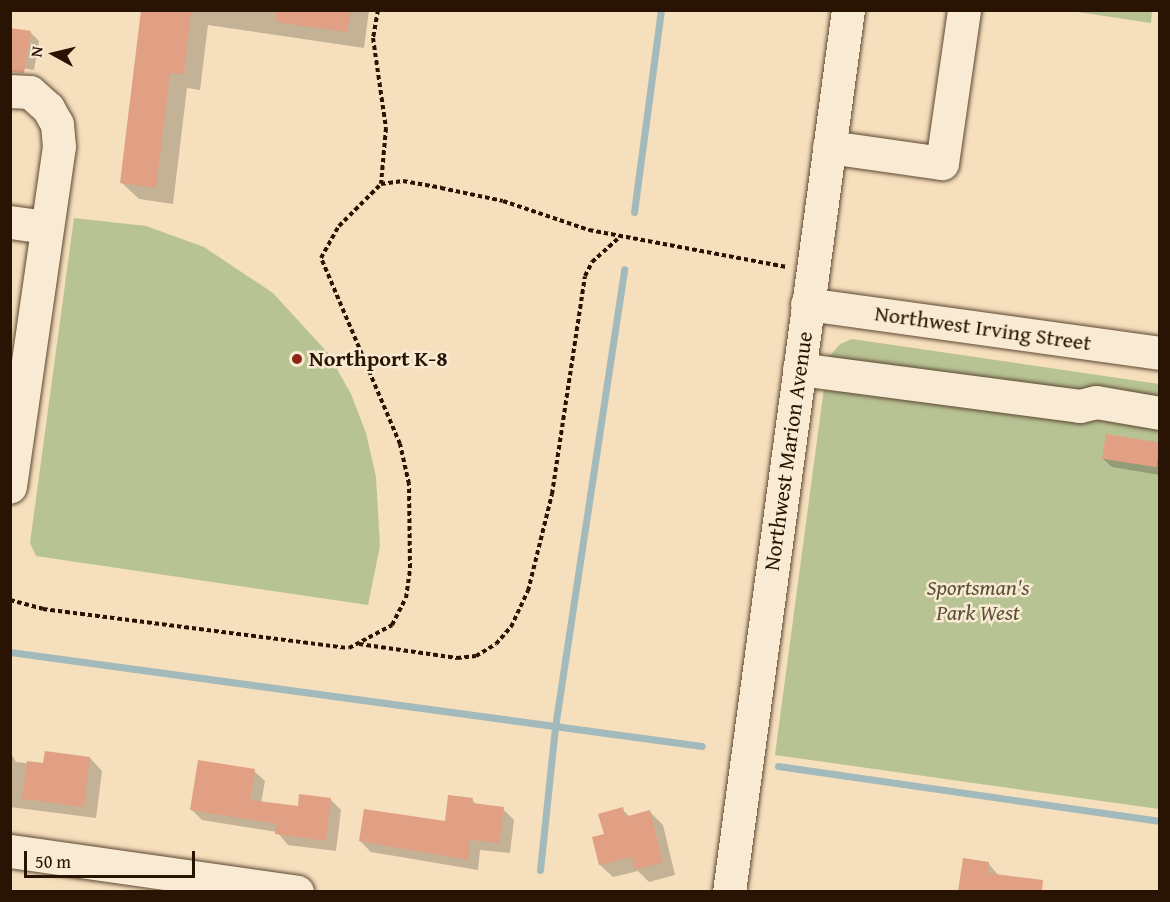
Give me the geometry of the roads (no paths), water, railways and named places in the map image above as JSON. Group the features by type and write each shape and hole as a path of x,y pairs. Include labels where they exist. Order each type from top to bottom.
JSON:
{"street":[{"name":"Northwest Marion Avenue","path":"729,891 848,10"},
{"path":"829,147 942,163 964,10"},
{"path":"10,91 30,92 48,108 57,124 59,146 10,486"},
{"path":"10,222 47,227"},
{"name":"Northwest Irving Street","path":"807,304 1160,353"},
{"path":"799,369 1080,406 1096,402 1160,412"},
{"path":"10,850 297,891"}],"waterway":[{"path":"634,212 661,10"},
{"path":"540,870 555,727 624,269"},
{"path":"10,652 702,746"},
{"path":"778,766 1160,821"}],"place":[{"name":"Northport K-8","path":"297,359"}],"park label":[{"name":"Sportsman's Park West","path":"978,600"}]}
